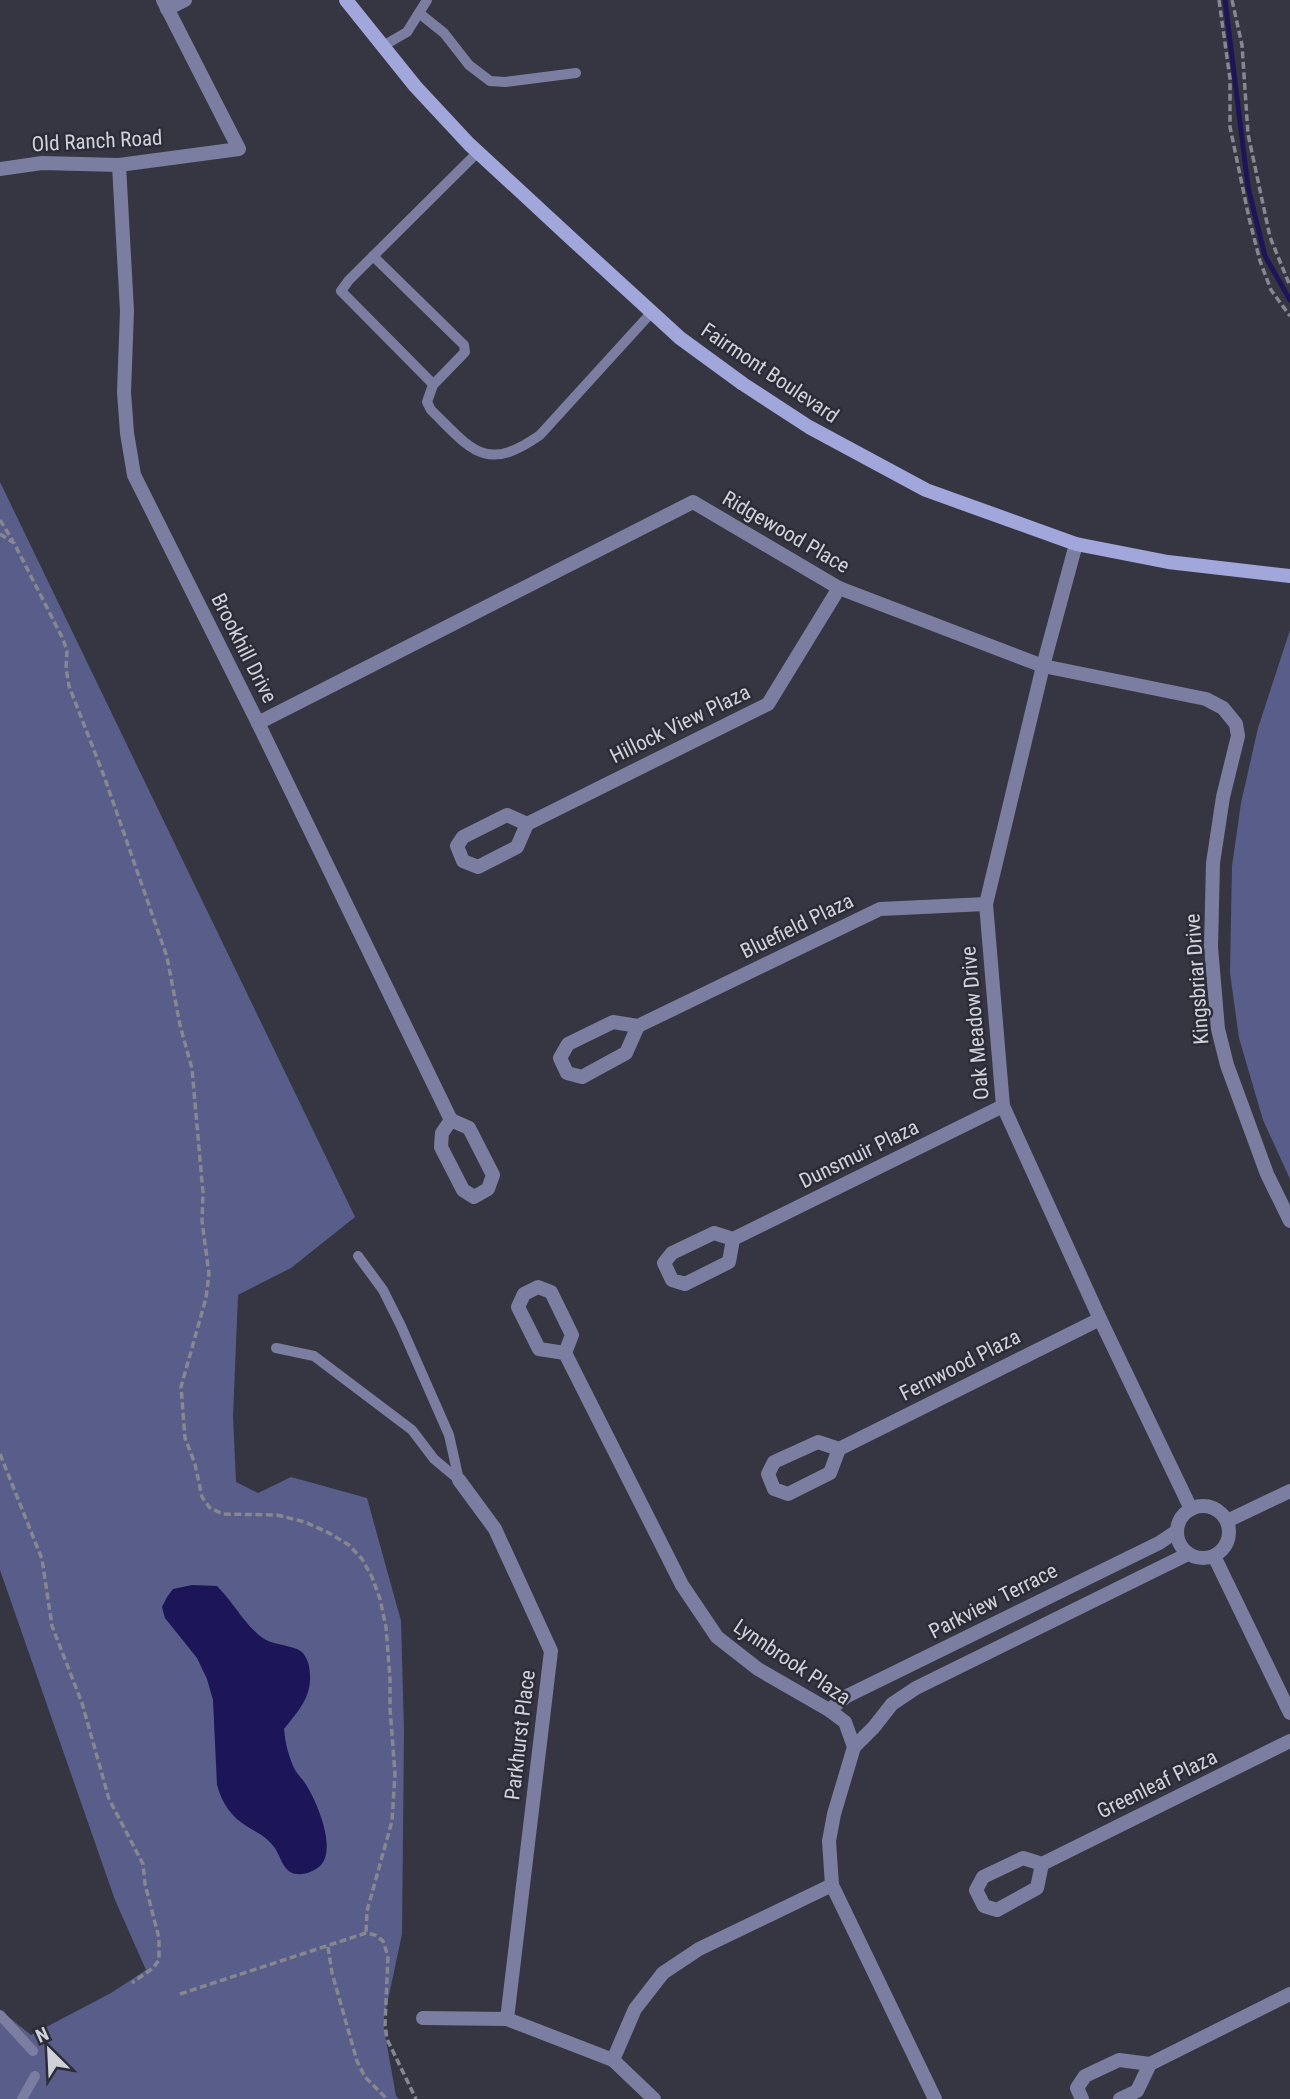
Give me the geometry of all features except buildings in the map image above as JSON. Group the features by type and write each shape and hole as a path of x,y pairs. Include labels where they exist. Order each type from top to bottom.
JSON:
{"main road":[{"name":"Fairmont Boulevard","path":"346,0 415,86 478,152 680,338 808,427 926,490 1076,544 1168,562 1290,576"}],"street":[{"path":"165,4 184,0"},
{"name":"Old Ranch Road","path":"0,169 42,163 119,165 239,149 165,4"},
{"name":"Brookhill Drive","path":"119,165 127,311 124,392 134,475 451,1120 469,1128 493,1175 488,1189 474,1197 463,1190 441,1147 442,1133 451,1120"},
{"name":"Ridgewood Place","path":"258,723 693,502 839,589 1043,666 1206,699 1223,708 1236,724"},
{"name":"Oak Meadow Drive","path":"1076,544 1043,666 986,904 1003,1107 1191,1509"},
{"name":"Hillock View Plaza","path":"527,824 507,815 463,837 457,846 463,861 478,867 517,847 527,824 768,704 839,589"},
{"name":"Kingsbriar Drive","path":"1236,724 1238,736 1223,797 1213,863 1212,947 1218,1029 1227,1065 1263,1162 1290,1221"},
{"name":"Bluefield Plaza","path":"638,1026 626,1053 582,1077 567,1073 560,1058 568,1044 613,1022 638,1026 880,909 986,904"},
{"name":"Dunsmuir Plaza","path":"733,1238 729,1262 685,1284 672,1280 664,1263 672,1252 714,1233 733,1238 1003,1107"},
{"name":"Lynnbrook Plaza","path":"565,1353 539,1349 518,1307 524,1294 538,1287 551,1292 572,1335 565,1353 682,1585 717,1637 758,1669 845,1722 854,1747"},
{"name":"Fernwood Plaza","path":"839,1449 818,1442 774,1462 768,1474 774,1489 788,1494 830,1473 839,1449 1100,1319"},
{"name":"Parkhurst Place","path":"459,1480 495,1529 551,1651 507,2019"},
{"path":"1227,1521 1290,1491"},
{"path":"1212,1507 1227,1521 1230,1530 1228,1540 1223,1549 1214,1556 1200,1558 1182,1548 1177,1531 1180,1519 1191,1509 1212,1507"},
{"name":"Parkview Terrace","path":"829,1710 847,1696 1159,1543 1177,1531"},
{"name":"Parkview Terrace","path":"854,1747 892,1704 915,1688 1188,1553"},
{"path":"1214,1556 1290,1713"},
{"path":"1065,1588 1075,1608"},
{"path":"952,1646 960,1664"},
{"name":"Greenleaf Plaza","path":"1042,1864 1037,1888 997,1910 984,1906 976,1890 983,1877 1023,1858 1042,1864 1290,1741"},
{"path":"854,1747 834,1814 829,1842 832,1885 934,2099"},
{"path":"613,2060 635,2009 663,1973 699,1949 832,1885"},
{"path":"1082,2099 1077,2088 1085,2076 1119,2060 1150,2063 1290,1994"},
{"path":"423,2018 507,2019 613,2060 654,2099"},
{"path":"1120,2099 1137,2091 1150,2063"}],"lane":[{"path":"383,46 407,32 427,0"},
{"path":"419,13 444,33 469,65 490,81 505,82 576,73"},
{"path":"433,385 341,291 478,152"},
{"path":"373,256 464,345 465,352 433,385 428,402 431,410 471,449 485,455 501,454 527,445 540,435 652,312"},
{"path":"358,1256 383,1290 401,1326 449,1435 459,1480"},
{"path":"276,1348 314,1356 412,1430 434,1459 459,1480"},
{"path":"0,2015 33,2051"},
{"path":"22,2099 35,2076"}],"path":[{"path":"1219,0 1230,79 1230,127 1249,218 1271,290 1290,316"},
{"path":"1232,0 1242,45 1248,134 1270,237 1290,286"},
{"path":"0,520 67,651 69,686 104,776 167,957 180,1025 192,1069 202,1221 209,1274 206,1298 181,1387 185,1438 195,1464 202,1497 210,1508 223,1514 277,1515 329,1532 349,1545 362,1559 380,1599 386,1627 396,1774 392,1821 367,1911 366,1933"},
{"path":"0,534 14,543"},
{"path":"0,1454 42,1559 52,1626 82,1703 109,1798 143,1864 145,1884 159,1938 159,1960 153,1968 132,1983"},
{"path":"180,1994 366,1933 374,1935 383,1941 388,1956 385,2025 387,2039 416,2099"},
{"path":"328,1947 332,1973 357,2061 365,2077 387,2099"}],"shaded area":[{"path":"0,482 355,1217 291,1268 238,1295 233,1416 236,1482 258,1493 291,1477 367,1498 401,1621 404,1732 402,1934 383,2023 396,2096 399,2099 0,2099 0,2010 31,2035 111,1993 146,1970 115,1900 0,1570"},
{"path":"1290,630 1290,1179 1263,1120 1239,1038 1230,973 1232,866 1241,803 1258,728"},
{"path":"192,1585 217,1586 260,1636 297,1649 307,1660 310,1676 308,1693 284,1729 291,1761 306,1785 324,1826 327,1848 325,1858 321,1865 310,1872 297,1874 288,1871 271,1844 237,1819 222,1798 217,1785 213,1700 207,1679 197,1658 165,1618 162,1607 173,1589"}],"waterway":[{"path":"1225,0 1248,187 1265,256 1290,300"}]}
